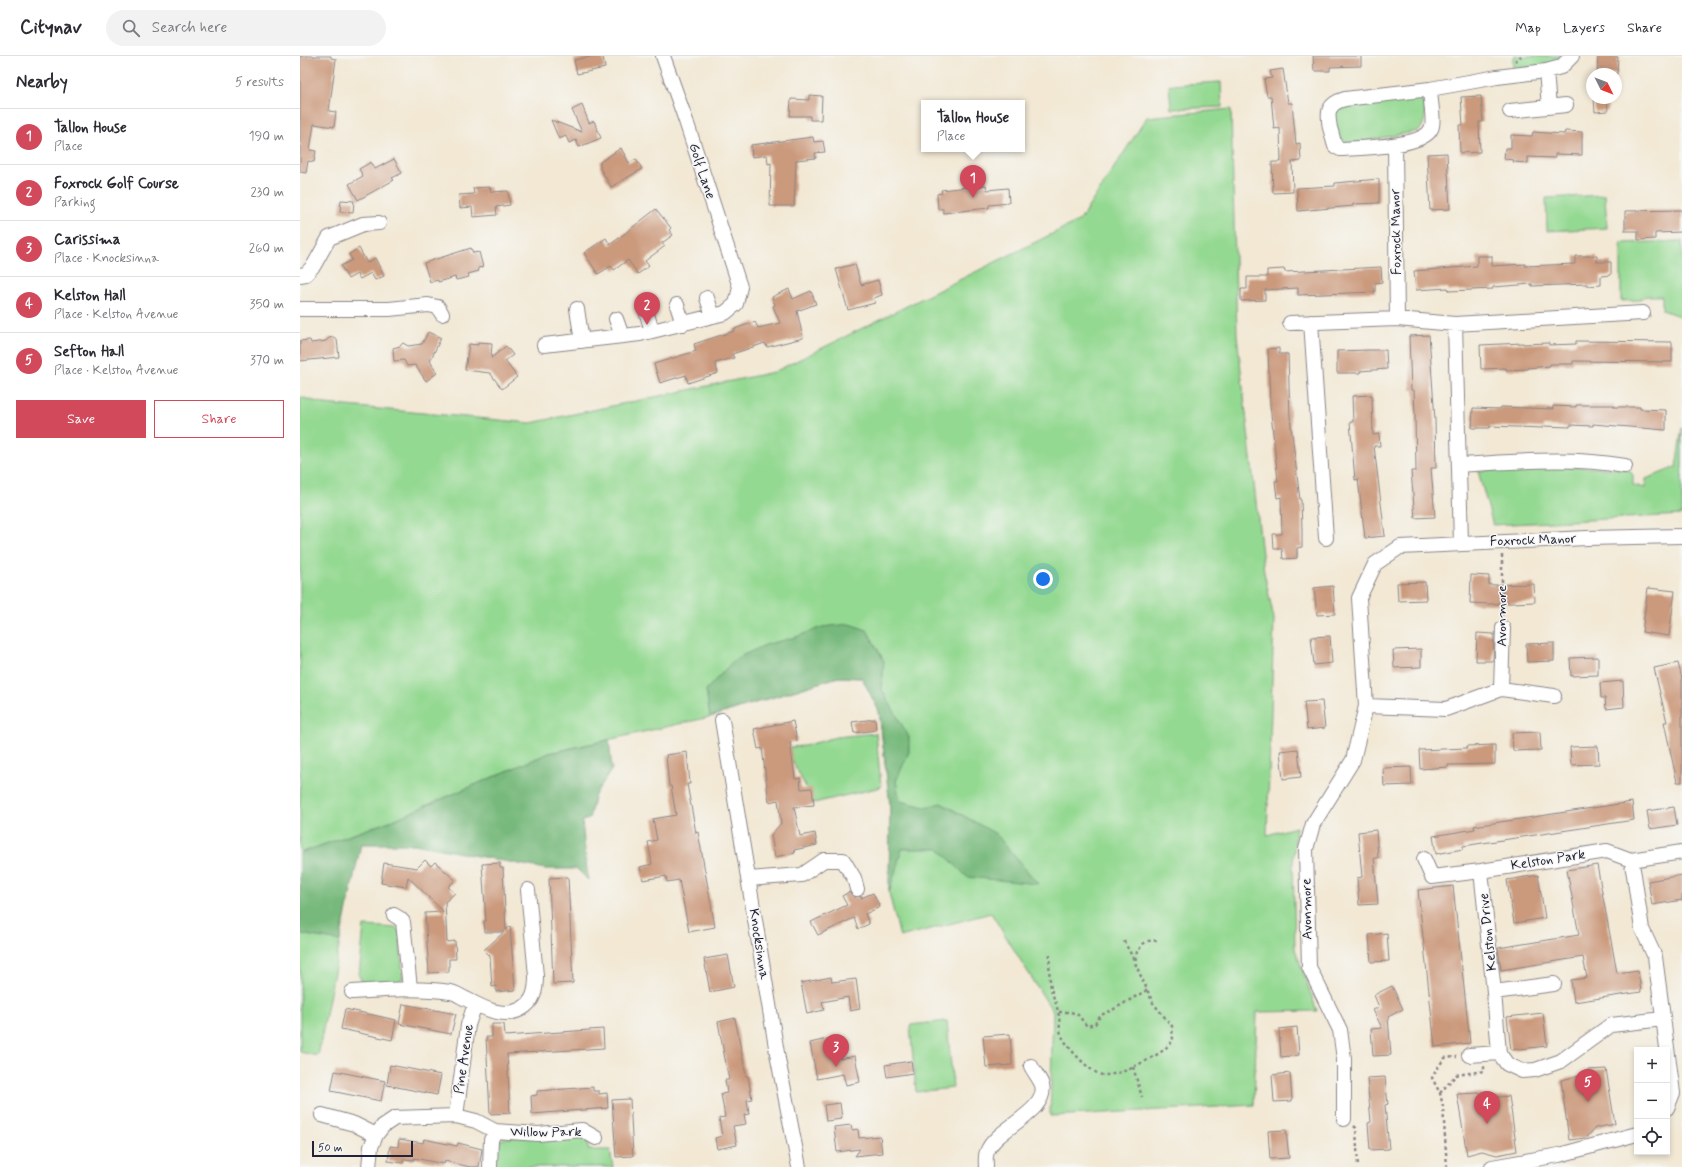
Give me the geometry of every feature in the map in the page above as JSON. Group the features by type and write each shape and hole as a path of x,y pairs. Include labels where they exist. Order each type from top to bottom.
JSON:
{"street":[{"name":"Golf Lane","path":"663,56 686,121 740,287 736,304 725,313 713,316"},
{"path":"1430,89 1432,128 1429,133 1422,138 1396,145 1340,149 1337,148 1333,142 1328,116 1330,107 1336,102 1344,99 1430,89 1497,77 1546,71 1561,67 1572,56"},
{"path":"1546,71 1549,107"},
{"path":"1510,111 1566,105"},
{"name":"Foxrock Manor","path":"1396,145 1397,319"},
{"path":"300,275 306,274 314,265 329,238 362,224 379,223"},
{"path":"544,345 652,331 713,316 707,298"},
{"path":"300,309 389,309 428,305 438,307 442,314"},
{"path":"677,305 684,324"},
{"path":"577,309 582,341"},
{"path":"646,311 652,331"},
{"path":"1290,323 1397,319 1455,324 1643,313"},
{"path":"616,319 622,336"},
{"path":"1311,322 1326,538"},
{"path":"1455,324 1462,543"},
{"path":"1459,465 1565,459 1624,466"},
{"name":"Foxrock Manor","path":"1462,543 1682,536"},
{"name":"Avonmore","path":"1344,1119 1344,1058 1340,1030 1309,967 1306,849 1313,824 1353,760 1366,706 1359,598 1375,564 1400,547 1462,543"},
{"name":"Avonmore","path":"1502,690 1503,628"},
{"path":"1366,706 1446,709 1502,690 1554,696"},
{"name":"Knocksinna","path":"722,720 778,1059 799,1167"},
{"name":"Kelston Park","path":"1424,859 1432,877 1481,871 1607,851 1631,860 1682,852"},
{"path":"748,879 802,875 824,860 843,860 854,878 857,889"},
{"path":"1631,860 1642,929 1655,957 1674,1093 1670,1102"},
{"name":"Kelston Drive","path":"1481,871 1499,1053"},
{"path":"352,992 410,988 452,992 475,1004 507,1014 516,1012 527,1006 533,999 536,990 528,890"},
{"path":"394,916 403,922 410,988"},
{"path":"1494,992 1554,984"},
{"name":"Pine Avenue","path":"456,1116 468,1025 475,1004"},
{"path":"1470,1055 1499,1053 1507,1064 1522,1071 1535,1070 1561,1061 1612,1025 1664,1019"},
{"path":"986,1167 987,1152 998,1136 1032,1111 1040,1098 1042,1085 1031,1066"},
{"path":"322,1115 354,1124 376,1135"},
{"name":"Pine Avenue","path":"370,1167 371,1146 376,1135 382,1126 395,1118 456,1116 476,1121 495,1131"},
{"name":"Willow Park","path":"495,1131 538,1134 582,1130 596,1138"},
{"path":"490,1167 491,1140 495,1131"},
{"path":"1492,1167 1559,1156 1634,1135"}],"path":[{"name":"Avonmore","path":"1502,542 1503,628"},
{"path":"1135,961 1137,952 1143,944 1148,941 1159,940"},
{"path":"1050,954 1049,972 1051,989 1059,1012 1062,1037 1077,1056 1093,1071 1102,1075 1133,1067 1150,1059 1173,1040 1172,1026 1154,1003 1124,941"},
{"path":"1059,1012 1071,1012 1078,1014 1087,1026 1091,1026 1095,1024 1101,1014 1114,1009 1147,990"},
{"path":"1440,1093 1456,1075 1484,1071 1484,1054"},
{"path":"1447,1167 1443,1107 1440,1093 1432,1078 1445,1058 1470,1055"},
{"path":"1133,1067 1142,1096"},
{"path":"1344,1119 1356,1128 1358,1167"}],"green space":[{"path":"1513,56 1563,56 1546,65 1513,68"},
{"path":"1221,82 1222,107 1171,109 1169,85"},
{"path":"1417,96 1425,108 1424,123 1419,131 1348,144 1341,141 1334,118 1340,106"},
{"path":"1231,109 1237,335 1264,572 1274,619 1267,835 1296,827 1293,862 1295,949 1317,1011 1257,1012 1254,1105 1050,1116 1053,1012 991,913 900,937 889,893 890,805 879,711 862,678 838,677 710,717 549,753 393,820 300,853 300,397 325,404 531,423 774,372 1080,220 1147,117"},
{"path":"1605,195 1607,228 1547,231 1546,198"},
{"path":"1682,241 1682,317 1662,310 1662,296 1646,296 1640,300 1621,301 1621,243"},
{"path":"1682,428 1682,515 1493,525 1478,471 1551,466 1628,469 1633,475 1633,485 1645,488 1646,479 1676,467"},
{"path":"849,624 867,630 884,661 882,690 909,737 909,752 896,781 900,801 925,807 941,803 996,834 1038,884 967,877 939,849 902,849 889,893 890,805 879,711 862,678 838,677 710,717 706,690 735,659 765,645 796,637 822,627"},
{"path":"876,733 881,787 814,803 789,754 791,747 804,746 836,737"},
{"path":"609,740 612,769 595,795 589,819 582,821 588,880 577,869 545,869 415,844 361,844 340,941 300,934 300,853 393,820 549,753"},
{"path":"364,926 397,928 400,936 403,978 394,985 364,985 359,976"},
{"path":"300,933 340,941 318,1056 300,1052"},
{"path":"947,1021 953,1088 916,1092 910,1025"},
{"path":"585,1135 588,1138 588,1150 610,1150 613,1167 494,1167 497,1142 505,1138"}],"building":[{"path":"300,56 331,56 331,58 336,59 329,111 336,112 334,127 314,124 310,150 316,151 314,162 308,161 306,173 300,172"},
{"path":"593,56 603,56 605,68 577,74 574,60"},
{"path":"1313,56 1361,56 1361,66 1330,67 1330,71 1314,71"},
{"path":"1598,56 1618,57 1617,68 1597,68"},
{"path":"1283,69 1288,103 1292,103 1296,144 1300,143 1301,161 1292,162 1293,192 1273,193 1272,162 1281,162 1280,128 1274,129 1271,96 1267,96 1264,79 1272,78 1270,71"},
{"path":"809,95 822,96 821,120 810,120 810,116 790,116 791,99 809,100"},
{"path":"1481,96 1483,122 1479,122 1480,152 1460,153 1459,125 1463,125 1461,97"},
{"path":"1594,104 1607,104 1608,111 1595,112"},
{"path":"582,105 589,123 594,121 601,138 579,147 576,140 569,143 566,136 559,139 551,120 582,132 572,110"},
{"path":"1565,131 1582,132 1582,155 1555,154 1555,158 1528,157 1528,163 1513,162 1514,160 1504,159 1505,148 1511,148 1511,135 1532,136 1533,132 1564,134"},
{"path":"813,137 814,142 823,141 825,152 815,153 816,158 796,160 794,206 770,206 771,163 768,164 767,155 752,157 751,145"},
{"path":"621,148 629,163 636,159 642,169 611,187 600,168 600,162"},
{"path":"1447,153 1450,209 1430,210 1427,154"},
{"path":"394,159 402,173 392,178 394,180 358,200 349,184 363,176 359,169 371,162 375,169"},
{"path":"1379,179 1379,203 1353,204 1353,206 1298,211 1297,188 1335,186 1335,183"},
{"path":"986,185 987,190 1008,188 1009,203 989,205 989,208 943,213 943,209 938,209 937,194 942,193 941,190"},
{"path":"490,187 491,192 508,191 510,205 496,207 497,215 473,217 472,207 460,208 459,195 474,194 473,188"},
{"path":"341,200 354,201 353,213 340,212"},
{"path":"656,209 671,228 669,230 673,235 662,243 665,246 645,261 649,266 638,274 628,260 614,270 611,266 598,274 584,253 606,238 610,245"},
{"path":"1682,210 1682,232 1655,233 1655,239 1638,240 1638,231 1625,231 1625,211"},
{"path":"359,248 367,263 375,258 384,276 375,280 371,273 360,279 357,274 348,279 341,266 352,260 349,254"},
{"path":"471,248 473,253 479,252 483,267 478,268 479,271 468,274 469,277 456,280 455,277 438,282 438,280 430,282 424,263"},
{"path":"1477,256 1492,256 1492,266 1525,264 1525,266 1575,264 1575,256 1597,256 1597,262 1611,262 1611,275 1601,276 1601,285 1587,286 1587,284 1532,286 1532,284 1493,287 1493,289 1449,291 1448,288 1416,290 1414,271 1477,266"},
{"path":"855,264 861,285 878,280 882,295 874,298 875,303 848,310 836,269"},
{"path":"1381,267 1382,282 1375,283 1375,292 1298,295 1298,288 1265,290 1265,300 1241,301 1241,289 1247,289 1247,277 1267,277 1267,270 1284,269 1285,272"},
{"path":"789,289 793,299 811,291 816,304 797,311 803,338 767,347 765,343 732,354 734,358 715,363 718,373 688,383 686,375 660,383 654,364 696,351 694,344 734,331 734,329 755,322 758,328 780,323 773,306 775,305 772,297"},
{"path":"428,332 441,338 430,361 437,373 426,381 415,365 407,366 404,360 394,361 393,348 400,346 403,343 408,346 422,344"},
{"path":"1429,335 1435,420 1436,468 1431,468 1435,517 1415,518 1411,471 1416,471 1415,415 1414,390 1411,390 1409,336"},
{"path":"333,337 337,339 339,357 300,361 300,341 310,340 311,343 326,341"},
{"path":"1576,341 1672,342 1672,362 1573,361 1573,364 1550,364 1550,366 1527,368 1528,369 1481,369 1480,345 1523,343 1549,343 1549,345 1576,344"},
{"path":"478,342 492,343 491,358 506,346 513,355 505,361 517,377 502,389 490,373 465,370 469,344 478,345"},
{"path":"1279,348 1279,354 1288,354 1290,417 1301,500 1302,529 1302,547 1297,548 1297,558 1283,559 1282,549 1274,549 1273,534 1282,534 1281,497 1277,498 1275,481 1278,481 1270,404 1268,349"},
{"path":"1386,350 1387,369 1360,371 1360,373 1337,373 1337,351"},
{"path":"1372,395 1373,435 1379,434 1380,446 1374,446 1385,536 1365,538 1358,479 1355,480 1350,422 1353,422 1352,396"},
{"path":"1576,405 1614,405 1614,407 1640,407 1640,409 1666,410 1666,430 1593,424 1593,426 1570,425 1570,427 1543,426 1543,428 1490,426 1490,428 1472,428 1473,408 1500,409 1501,407 1553,409 1553,406 1576,407"},
{"path":"1471,575 1489,576 1489,585 1534,584 1535,602 1489,604 1470,603"},
{"path":"1425,582 1426,600 1398,601 1397,583"},
{"path":"1333,586 1335,614 1317,615 1314,588"},
{"path":"1648,588 1675,591 1669,636 1642,632"},
{"path":"1477,633 1494,634 1493,661 1476,661"},
{"path":"1330,636 1332,663 1314,665 1311,637"},
{"path":"1554,643 1554,661 1527,662 1526,644"},
{"path":"1421,649 1421,667 1394,668 1393,650"},
{"path":"1598,657 1598,675 1571,676 1570,658"},
{"path":"1678,663 1682,679 1682,782 1677,782 1664,722 1667,722 1654,668"},
{"path":"1623,681 1624,707 1606,709 1605,698 1601,698 1600,683"},
{"path":"1322,701 1325,728 1307,730 1304,702"},
{"path":"875,719 876,730 854,733 852,722"},
{"path":"793,721 797,741 790,742 795,779 800,778 801,789 812,788 814,805 794,807 800,836 815,833 817,845 794,850 795,853 775,857 771,835 781,823 778,800 769,802 762,748 758,749 754,729"},
{"path":"1540,732 1541,750 1513,751 1512,733"},
{"path":"1495,745 1495,764 1448,765 1448,767 1420,769 1419,750"},
{"path":"1598,746 1599,764 1571,765 1570,747"},
{"path":"1298,749 1301,777 1283,779 1280,751"},
{"path":"687,752 690,784 687,784 696,833 698,832 715,927 689,932 679,880 667,882 666,876 643,880 640,867 652,864 648,842 657,840 653,819 676,815 671,786 669,786 666,755"},
{"path":"1411,767 1412,785 1384,786 1383,768"},
{"path":"1632,802 1634,820 1463,846 1463,849 1436,854 1433,836 1475,829 1474,826"},
{"path":"1674,807 1677,825 1650,829 1647,811"},
{"path":"1376,830 1378,858 1374,858 1378,904 1359,905 1357,878 1362,877 1358,832"},
{"path":"425,860 431,866 435,862 455,880 448,887 455,893 445,902 447,942 455,941 456,959 449,959 449,972 429,973 425,913 444,912 408,877 406,887 381,883 384,863 417,868"},
{"path":"500,863 500,868 503,868 506,930 510,926 515,990 496,992 496,986 492,987 490,956 484,950 504,932 485,932 484,921 486,921 482,864"},
{"path":"1597,865 1617,973 1638,970 1641,992 1574,1002 1571,980 1587,978 1583,957 1501,970 1498,948 1579,935 1567,870"},
{"path":"1538,875 1545,918 1514,923 1507,880"},
{"path":"1682,875 1682,900 1652,905 1648,881"},
{"path":"568,877 573,983 553,984 549,878"},
{"path":"1453,886 1470,1043 1435,1047 1418,890"},
{"path":"849,892 854,897 861,896 861,898 873,893 880,907 865,914 869,924 858,929 854,918 818,935 811,922 847,905 842,896"},
{"path":"1387,933 1389,961 1371,962 1369,935"},
{"path":"728,955 734,987 710,992 704,959"},
{"path":"831,977 832,982 856,979 860,1009 850,1011 848,997 822,1002 824,1010 807,1014 801,983"},
{"path":"1392,986 1403,1009 1388,1017 1391,1055 1373,1056 1371,1029 1382,1028 1373,1010 1379,1007 1374,995"},
{"path":"403,1004 456,1014 451,1034 399,1024"},
{"path":"345,1009 396,1020 392,1040 341,1029"},
{"path":"1543,1013 1547,1046 1511,1050 1507,1017"},
{"path":"735,1018 752,1099 747,1100 749,1114 744,1115 746,1124 733,1126 737,1145 717,1149 715,1138 722,1136 719,1118 725,1117 721,1094 727,1093 725,1080 729,1080 718,1022"},
{"path":"492,1024 504,1024 505,1036 603,1029 604,1048 507,1054 510,1113 490,1114 486,1037 492,1037"},
{"path":"1297,1027 1299,1055 1281,1057 1279,1029"},
{"path":"1010,1034 1012,1065 986,1067 983,1036"},
{"path":"827,1039 830,1053 839,1052 840,1059 855,1056 860,1082 846,1085 843,1074 817,1079 810,1043"},
{"path":"911,1061 913,1073 887,1077 885,1065"},
{"path":"390,1065 441,1075 437,1095 387,1085"},
{"path":"1606,1069 1615,1124 1595,1128 1586,1138 1569,1140 1561,1080 1579,1076 1588,1070"},
{"path":"335,1071 385,1081 381,1101 331,1091"},
{"path":"1290,1073 1292,1101 1274,1102 1272,1075"},
{"path":"1385,1077 1388,1104 1385,1105 1389,1149 1370,1150 1368,1123 1371,1122 1367,1078"},
{"path":"593,1087 593,1091 599,1091 599,1094 607,1093 608,1108 532,1114 531,1096 537,1095 537,1091"},
{"path":"1478,1093 1490,1098 1509,1096 1517,1151 1497,1155 1482,1151 1467,1155 1457,1094"},
{"path":"630,1099 633,1156 616,1157 612,1100"},
{"path":"840,1103 842,1119 826,1121 824,1105"},
{"path":"851,1125 852,1130 858,1129 859,1138 880,1136 882,1153 855,1156 860,1149 837,1152 834,1127"},
{"path":"1286,1130 1289,1158 1270,1159 1268,1131"},
{"path":"399,1139 423,1143 424,1139 457,1146 458,1143 482,1149 479,1167 470,1167 445,1161 444,1164 414,1158 414,1160 404,1159 403,1163 388,1161 390,1146 398,1147"}],"place":[{"name":"Tallon House","path":"973,198"},
{"name":"Foxrock Golf Course","path":"647,325"},
{"name":"Carissima","path":"836,1067"},
{"name":"Sefton Hall","path":"1588,1102"},
{"name":"Kelston Hall","path":"1487,1124"}]}
